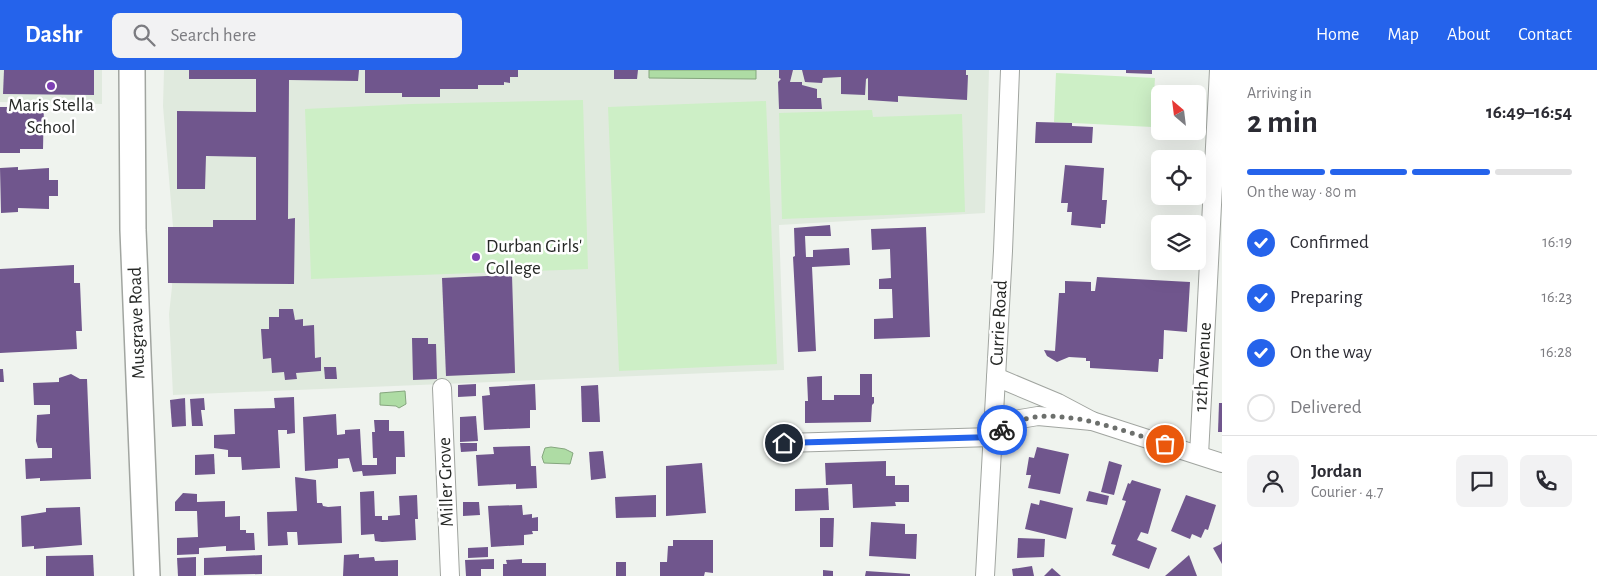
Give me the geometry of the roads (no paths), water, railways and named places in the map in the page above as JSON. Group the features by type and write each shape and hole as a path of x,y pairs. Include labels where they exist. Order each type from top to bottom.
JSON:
{"street":[{"name":"Musgrave Road","path":"132,70 133,230 147,576"},
{"name":"Currie Road","path":"985,576 1010,70"},
{"name":"12th Avenue","path":"1199,455 1219,70"},
{"path":"996,376 1058,403 1092,421 1222,463"},
{"name":"Miller Grove","path":"442,388 450,576"},
{"path":"784,443 992,437 1020,419 1038,416 1092,421"}],"place":[{"name":"Maris Stella School","path":"51,86"},
{"name":"Durban Girls' College","path":"476,257"}]}
